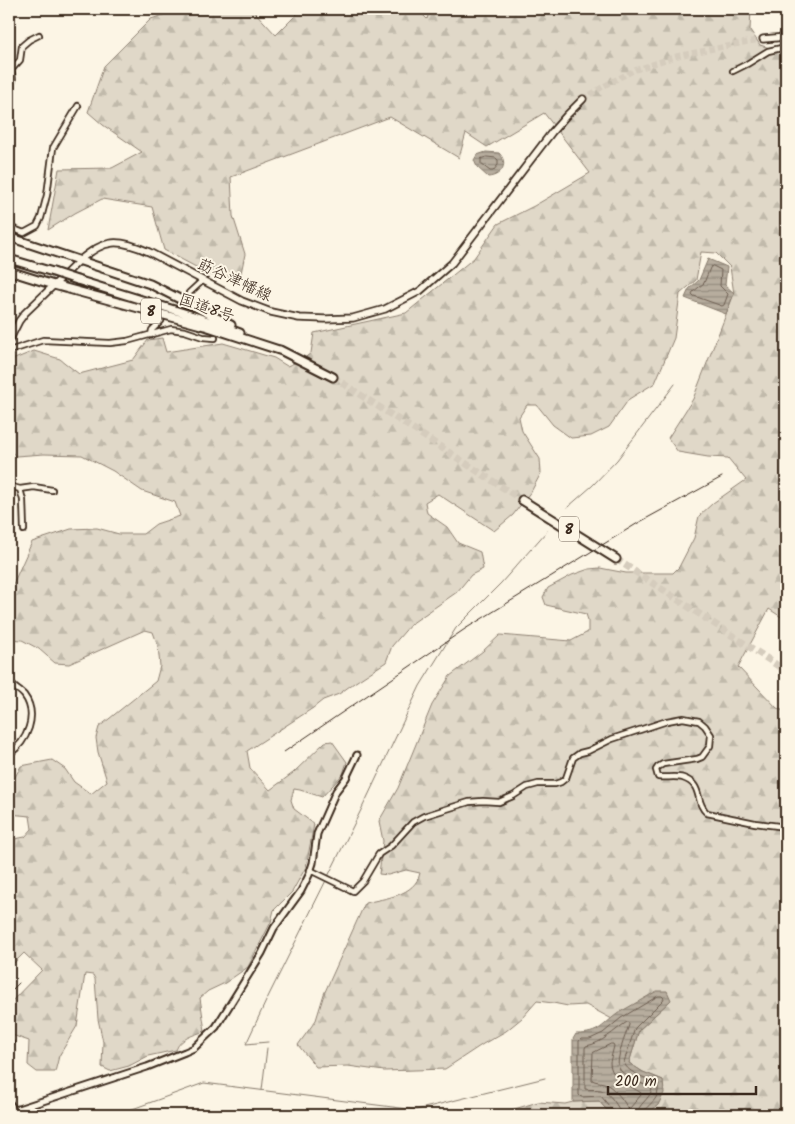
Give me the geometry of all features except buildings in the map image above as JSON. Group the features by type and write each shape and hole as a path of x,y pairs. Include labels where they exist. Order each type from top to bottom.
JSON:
{"highway":[{"name":"8","path":"9,237 150,284 230,324 236,331"},
{"name":"国道8号","path":"9,258 236,331 282,351 333,377"},
{"name":"8","path":"9,271 205,326 282,351"},
{"name":"8","path":"522,500 616,559"}],"main road":[{"path":"763,39 786,37"},
{"name":"莇谷津幡線","path":"9,341 18,321 25,313 88,253 108,243 123,243 136,246 242,301 272,312 299,318 325,319 353,318 384,309 420,291 452,263 552,132 584,99"}],"street":[{"path":"9,88 13,79 11,70 20,60 22,46 39,35"},
{"path":"734,71 768,51 786,47"},
{"path":"9,227 24,233 37,226 47,195 53,148 78,106"},
{"path":"189,293 202,280"},
{"path":"151,335 152,330 161,321"},
{"path":"9,351 42,340 110,343 127,341 171,329 186,331 203,338 214,338"},
{"path":"9,486 20,489 34,487 52,490"},
{"path":"20,489 23,500 24,530"},
{"path":"9,678 13,687 25,696 31,718 29,730 17,749 9,754"},
{"path":"310,870 353,891 363,881 378,854 391,846 413,822 424,816 469,802 498,802 513,796 527,787 561,782 566,778 573,758 580,753 612,739 667,721 683,718 699,721 705,726 711,735 710,746 702,757 698,759 663,764 656,770 658,777 681,777 688,781 696,788 702,808 707,812 755,823 786,827"},
{"path":"9,1102 12,1106 11,1111 147,1067 194,1048 216,1027 262,953 274,928 300,891 310,870 317,834 336,792 346,778 357,755"}],"green space":[{"path":"181,9 252,9 276,35 299,12 299,9 417,9 427,19 430,9 751,9 750,30 760,45 786,53 786,620 769,609 738,667 777,708 786,712 786,1115 646,1115 658,1105 663,1080 643,1072 629,1063 639,1030 671,1000 618,1014 612,1019 586,1005 568,1006 537,1001 522,1018 506,1031 445,1069 384,1071 348,1066 316,1067 298,1045 316,1020 324,994 365,903 398,895 412,887 417,881 420,873 406,870 388,875 379,874 383,841 379,821 398,788 432,705 450,676 483,651 500,635 571,641 588,632 586,614 546,605 543,597 548,588 572,575 589,569 600,568 626,573 673,573 679,567 694,538 699,516 713,503 746,480 728,458 678,452 668,438 693,399 734,294 730,267 716,253 701,252 696,280 680,294 674,338 655,383 629,399 609,427 591,436 571,438 553,425 537,405 527,405 519,417 522,431 540,459 541,473 532,490 513,515 494,531 438,494 425,502 427,513 447,527 458,543 480,552 483,569 471,575 457,592 411,624 392,646 386,662 339,694 323,700 247,751 250,768 270,790 293,773 325,742 332,741 347,762 343,774 322,797 294,789 291,800 294,809 314,824 306,867 292,892 274,910 271,922 248,967 225,983 208,991 200,998 205,1031 184,1040 176,1050 148,1056 129,1066 110,1071 102,1067 103,1042 98,1019 95,979 93,975 85,974 77,1026 59,1056 55,1072 37,1072 28,1065 29,1041 9,1034 9,1004 42,970 24,953 9,968 9,840 25,837 32,829 30,816 9,814 9,788 21,766 52,760 65,769 74,782 91,794 107,781 98,752 96,738 99,727 156,681 160,666 158,646 153,632 145,630 69,664 55,663 39,649 22,640 9,639 9,593 32,542 71,529 97,528 119,534 143,534 156,524 180,516 175,502 142,491 113,471 82,455 44,454 16,456 9,450 9,369 12,360 34,351 60,359 79,374 133,360 148,340 162,338 166,352 223,343 274,358 287,366 302,360 311,353 314,333 406,313 474,258 498,224 534,206 590,173 544,113 487,147 466,133 459,158 390,117 231,177 233,216 245,254 240,278 211,275 164,250 152,207 102,199 48,230 59,169 112,168 142,152 103,125 88,112 104,66 151,19"},
{"path":"599,1101 611,1115 500,1115 501,1113 538,1102 565,1104"}],"water":[{"path":"486,152 499,153 504,165 500,172 488,177 477,167 474,160 477,155"},
{"path":"708,259 727,267 725,285 734,293 726,314 685,298 689,289 699,280"},
{"path":"657,991 667,991 671,1000 639,1030 629,1063 643,1072 663,1080 664,1093 658,1105 646,1115 611,1115 599,1101 573,1102 573,1039 576,1034 584,1034 601,1028 620,1012"}],"waterway":[{"path":"568,507 617,460 675,384"},
{"path":"268,1042 246,1044 420,686 456,628 501,583 547,531"},
{"path":"262,1090 267,1048"},
{"path":"116,1115 204,1083 416,1110 545,1078"}],"tunnel":[{"path":"583,99 635,70 677,56 763,39"},
{"path":"161,321 189,293"},
{"path":"333,377 522,500"},
{"path":"616,559 786,671"}],"railway":[{"path":"284,752 465,629 638,523 722,477"},
{"path":"9,993 19,983"}]}
